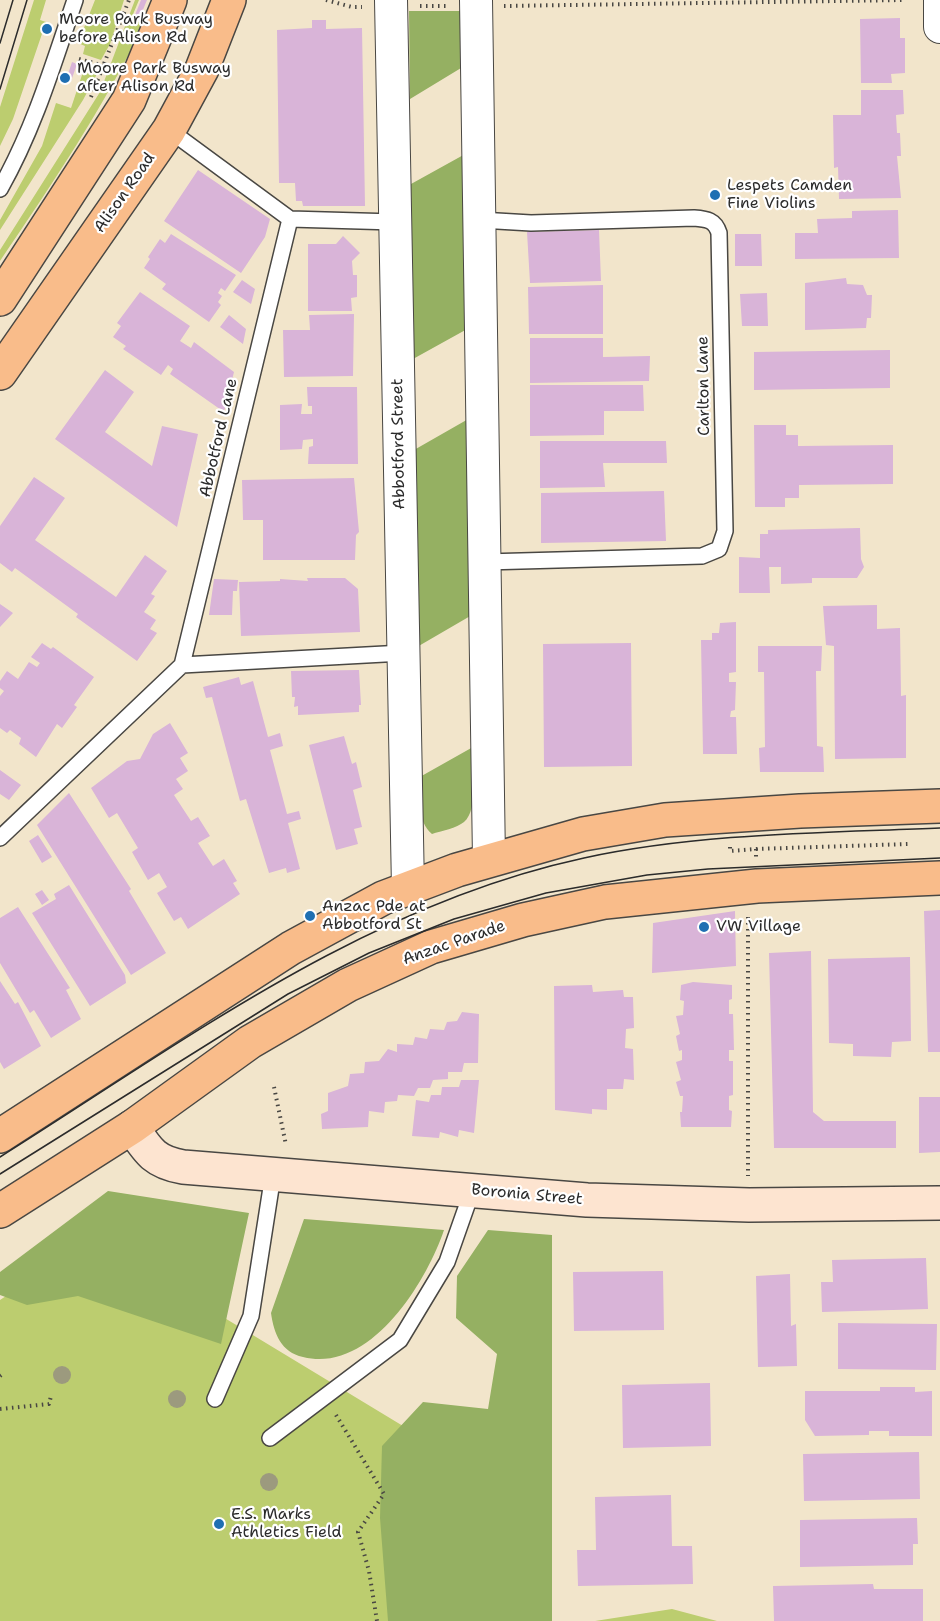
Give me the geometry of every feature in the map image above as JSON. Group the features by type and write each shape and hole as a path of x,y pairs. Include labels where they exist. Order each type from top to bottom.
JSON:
{"main road":[{"path":"0,299 129,100 170,0"},
{"name":"Alison Road","path":"0,373 169,130 202,69 229,0"},
{"path":"0,1136 291,948 383,898 489,859 584,834 665,820 800,811 940,806"},
{"name":"Anzac Parade","path":"0,1210 132,1127 250,1042 320,1000 400,960 467,936 605,902 757,886 940,878"}],"street":[{"path":"940,0 940,27"},
{"name":"Abbotford Street","path":"391,3 408,888"},
{"path":"476,3 489,859"},
{"name":"Boronia Street","path":"132,1127 148,1152 158,1160 171,1165 280,1163 472,1191 587,1200 749,1205 940,1203"}],"lane":[{"path":"0,189 21,152 39,108 75,0"},
{"path":"169,130 290,219 395,222"},
{"name":"Carlton Lane","path":"480,220 531,223 694,218 711,221 717,226 719,233 724,507 723,540 719,549 711,554 485,562"},
{"name":"Abbotford Lane","path":"182,665 290,219"},
{"path":"0,838 182,665 403,653"},
{"path":"215,1399 251,1316 280,1163"},
{"path":"270,1438 400,1340 447,1262 472,1191"}],"path":[{"path":"86,106 105,66 129,0"},
{"path":"326,0 352,7 391,3 903,0"},
{"path":"76,68 80,58 105,66"},
{"path":"730,842 730,851 908,844"},
{"path":"756,849 756,858"},
{"path":"748,910 749,1205"},
{"path":"274,1087 280,1163"},
{"path":"0,1408 49,1404 51,1396"},
{"path":"333,1409 384,1494 358,1532 369,1571 377,1621"}],"green space":[{"path":"34,0 46,0 40,20 46,22 13,119 0,146 0,107"},
{"path":"95,0 124,0 110,44 101,60 83,54 85,46 78,43"},
{"path":"135,0 139,0 131,19 144,24 112,86 76,146 0,261 0,250 100,92"},
{"path":"409,11 463,11 466,65 410,99"},
{"path":"78,66 98,72 83,100 0,230 0,220 42,146 56,103 71,108 83,72 77,69"},
{"path":"467,153 469,328 413,359 411,184"},
{"path":"470,418 472,615 417,647 414,450"},
{"path":"473,747 474,787 469,816 457,826 432,834 421,816 418,778"},
{"path":"108,1191 249,1213 221,1344 78,1296 27,1305 0,1295 0,1272"},
{"path":"304,1219 444,1230 424,1275 392,1320 372,1338 351,1352 328,1359 303,1357 289,1351 277,1335 271,1313"},
{"path":"488,1230 552,1235 552,1621 388,1621 380,1518 382,1446 423,1402 488,1409 497,1354 456,1318 457,1276"},
{"name":"E.S. Marks Athletics Field","path":"152,1274 403,1426 473,1621 0,1621 0,1300 9,1294"},
{"path":"672,1609 717,1621 595,1621"}],"building":[{"path":"141,0 147,0 140,17 135,15"},
{"path":"900,18 900,38 905,38 905,73 891,74 892,83 861,83 860,19"},
{"path":"312,20 326,20 326,29 362,28 365,206 303,206 302,201 296,201 295,183 279,183 277,30 312,28"},
{"path":"72,62 77,64 71,81 66,80"},
{"path":"861,90 903,90 904,114 896,115 897,133 900,133 901,156 897,156 901,198 839,199 838,167 834,168 833,115 861,115"},
{"path":"198,170 270,219 265,237 241,273 164,221"},
{"path":"898,210 899,258 795,259 795,233 818,233 817,219 852,218 852,211"},
{"path":"599,230 601,281 530,283 527,232"},
{"path":"171,234 236,275 225,291 221,288 218,293 222,296 218,302 221,305 209,322 162,289 166,284 144,268 150,259 148,257 160,239 165,243"},
{"path":"735,234 761,234 762,266 735,266"},
{"path":"343,236 360,253 352,261 353,275 357,275 357,297 351,298 352,311 308,311 308,244 336,244"},
{"path":"846,278 847,284 863,285 867,295 872,295 871,318 867,318 866,328 805,330 805,283"},
{"path":"242,280 255,289 251,304 233,292"},
{"path":"603,285 603,334 529,334 528,287"},
{"path":"140,292 190,326 180,341 191,348 194,342 234,372 224,412 170,374 173,369 168,365 161,375 123,349 126,346 113,337 121,326 117,323"},
{"path":"767,293 768,326 742,326 740,294"},
{"path":"354,314 353,376 284,377 283,330 310,330 309,315"},
{"path":"229,315 246,329 243,344 220,327"},
{"path":"530,338 603,338 603,357 650,356 649,381 530,383"},
{"path":"890,350 890,388 754,390 754,352"},
{"path":"105,370 134,392 105,432 152,466 162,426 198,434 177,527 55,439"},
{"path":"530,385 643,385 644,411 604,411 604,435 530,436"},
{"path":"307,387 357,387 358,464 308,464 309,447 313,446 313,439 303,440 302,449 280,450 280,405 302,404 301,414 312,414 312,406 308,406"},
{"path":"754,425 786,425 786,435 798,435 798,446 893,445 893,484 799,485 799,498 785,498 785,507 755,507"},
{"path":"540,441 666,441 667,463 603,463 605,487 540,488"},
{"path":"34,477 65,498 35,540 116,597 145,555 167,571 151,594 155,596 144,612 156,620 150,629 157,633 137,661 76,617 78,614 15,568 12,572 0,563 0,526"},
{"path":"354,478 359,532 356,535 355,560 263,560 263,520 243,520 242,480"},
{"path":"664,491 666,541 541,543 541,493"},
{"path":"860,528 861,559 864,567 857,578 812,578 812,583 781,584 781,567 769,567 770,593 739,593 739,557 760,558 760,534 768,534 768,530"},
{"path":"307,578 345,578 358,589 360,632 241,636 239,582 280,581 280,579 308,581"},
{"path":"214,579 238,580 237,591 233,591 232,615 209,615"},
{"path":"0,604 13,613 0,627"},
{"path":"877,605 877,629 900,628 901,696 906,695 906,758 835,759 834,646 826,645 823,606"},
{"path":"736,622 736,672 729,673 729,682 736,682 735,710 731,711 730,717 736,717 737,754 703,754 701,640 712,640 712,633 719,633 720,623"},
{"path":"42,643 51,649 53,647 94,677 74,705 77,707 62,728 57,724 36,757 19,744 21,738 10,730 7,733 0,728 0,696 4,691 0,688 0,681 7,671 18,679 29,662 37,667 40,663 31,657"},
{"path":"631,643 632,766 544,767 543,644"},
{"path":"758,646 822,646 821,671 816,671 817,746 823,747 824,772 760,772 759,748 765,747 764,672 758,672"},
{"path":"359,670 361,705 359,705 359,712 298,715 298,706 294,707 295,697 292,697 291,671"},
{"path":"239,677 241,685 253,681 268,737 280,733 283,746 270,750 287,814 299,811 301,819 288,823 300,869 287,873 286,868 269,873 246,799 240,801 212,697 206,698 203,687"},
{"path":"170,723 188,753 180,758 188,771 176,779 183,789 174,795 191,821 198,817 210,836 198,843 213,866 224,859 237,881 233,883 240,894 188,929 181,917 174,921 157,893 167,887 159,873 148,880 132,852 138,848 117,813 109,818 91,788 127,761 140,759 153,734"},
{"path":"344,736 352,764 356,762 362,787 353,790 362,827 354,829 358,844 336,850 309,745"},
{"path":"0,770 21,785 9,800 0,794"},
{"path":"69,793 131,889 129,891 166,953 131,975 37,825"},
{"path":"38,835 52,857 42,863 29,841"},
{"path":"69,885 125,975 126,983 90,1006 32,913 56,899 54,894"},
{"path":"42,890 49,900 42,905 35,894"},
{"path":"18,907 70,988 66,990 81,1019 51,1038 34,1010 30,1013 0,963 0,918"},
{"path":"940,910 940,1052 928,1052 924,911"},
{"path":"735,911 736,966 652,973 653,923"},
{"path":"811,951 813,1112 824,1121 896,1121 896,1148 774,1148 769,953"},
{"path":"910,957 911,1041 892,1042 891,1057 853,1056 853,1044 829,1043 828,959"},
{"path":"0,981 15,1004 18,1002 41,1046 4,1069 0,1062"},
{"path":"693,982 732,985 732,999 729,1000 729,1014 733,1014 734,1050 729,1050 729,1061 733,1061 733,1095 729,1096 729,1110 732,1111 731,1127 681,1127 680,1112 682,1112 683,1096 680,1096 676,1082 681,1080 676,1062 682,1060 682,1050 679,1051 676,1036 680,1034 676,1016 683,1015 684,1001 680,1000 681,985"},
{"path":"592,985 593,992 623,990 624,997 633,997 634,1028 626,1029 625,1048 633,1049 634,1080 624,1079 623,1089 607,1089 607,1110 592,1109 592,1114 555,1110 554,986"},
{"path":"462,1012 479,1014 478,1063 464,1063 462,1072 448,1072 448,1079 433,1080 430,1088 418,1088 414,1096 398,1095 397,1101 385,1102 384,1113 369,1111 368,1127 322,1129 321,1114 328,1111 328,1093 348,1086 350,1074 364,1073 365,1062 379,1061 388,1049 397,1052 397,1044 413,1045 415,1037 427,1039 430,1029 444,1030 447,1022 457,1021"},
{"path":"461,1080 479,1080 474,1133 459,1130 458,1137 440,1132 439,1138 412,1136 416,1100 429,1102 431,1095 441,1095 442,1087 459,1087"},
{"path":"919,1097 940,1097 940,1152 919,1153"},
{"path":"926,1258 928,1309 822,1312 821,1282 833,1282 832,1260"},
{"path":"663,1271 664,1330 574,1331 573,1272"},
{"path":"790,1274 791,1326 796,1324 797,1366 758,1367 756,1276"},
{"path":"838,1323 937,1324 936,1370 838,1369"},
{"path":"710,1383 711,1446 623,1448 622,1385"},
{"path":"880,1387 915,1387 915,1392 932,1391 932,1436 889,1436 889,1431 869,1431 869,1435 815,1436 805,1420 805,1391 880,1391"},
{"path":"919,1452 920,1499 804,1501 803,1454"},
{"path":"671,1495 672,1546 692,1546 693,1584 578,1586 577,1550 596,1550 595,1497"},
{"path":"917,1518 918,1544 913,1544 913,1565 800,1567 800,1520"},
{"path":"873,1584 874,1589 923,1589 923,1621 774,1621 773,1586"}],"tram line":[{"path":"0,43 13,0"},
{"path":"0,89 27,0"},
{"path":"0,1157 209,1023 280,981 352,942 427,908 504,880 584,858 672,843 806,833 940,828"},
{"path":"0,1174 288,994 369,953 454,919 546,893 647,875 708,869 940,858"}],"place":[{"name":"Moore Park Busway before Alison Rd","path":"47,29"},
{"name":"Moore Park Busway after Alison Rd","path":"65,78"},
{"name":"Lespets Camden Fine Violins","path":"715,195"},
{"name":"Anzac Pde at Abbotford St","path":"310,916"},
{"name":"VW Village","path":"704,927"},
{"name":"E.S. Marks Athletics Field","path":"219,1524"}]}
